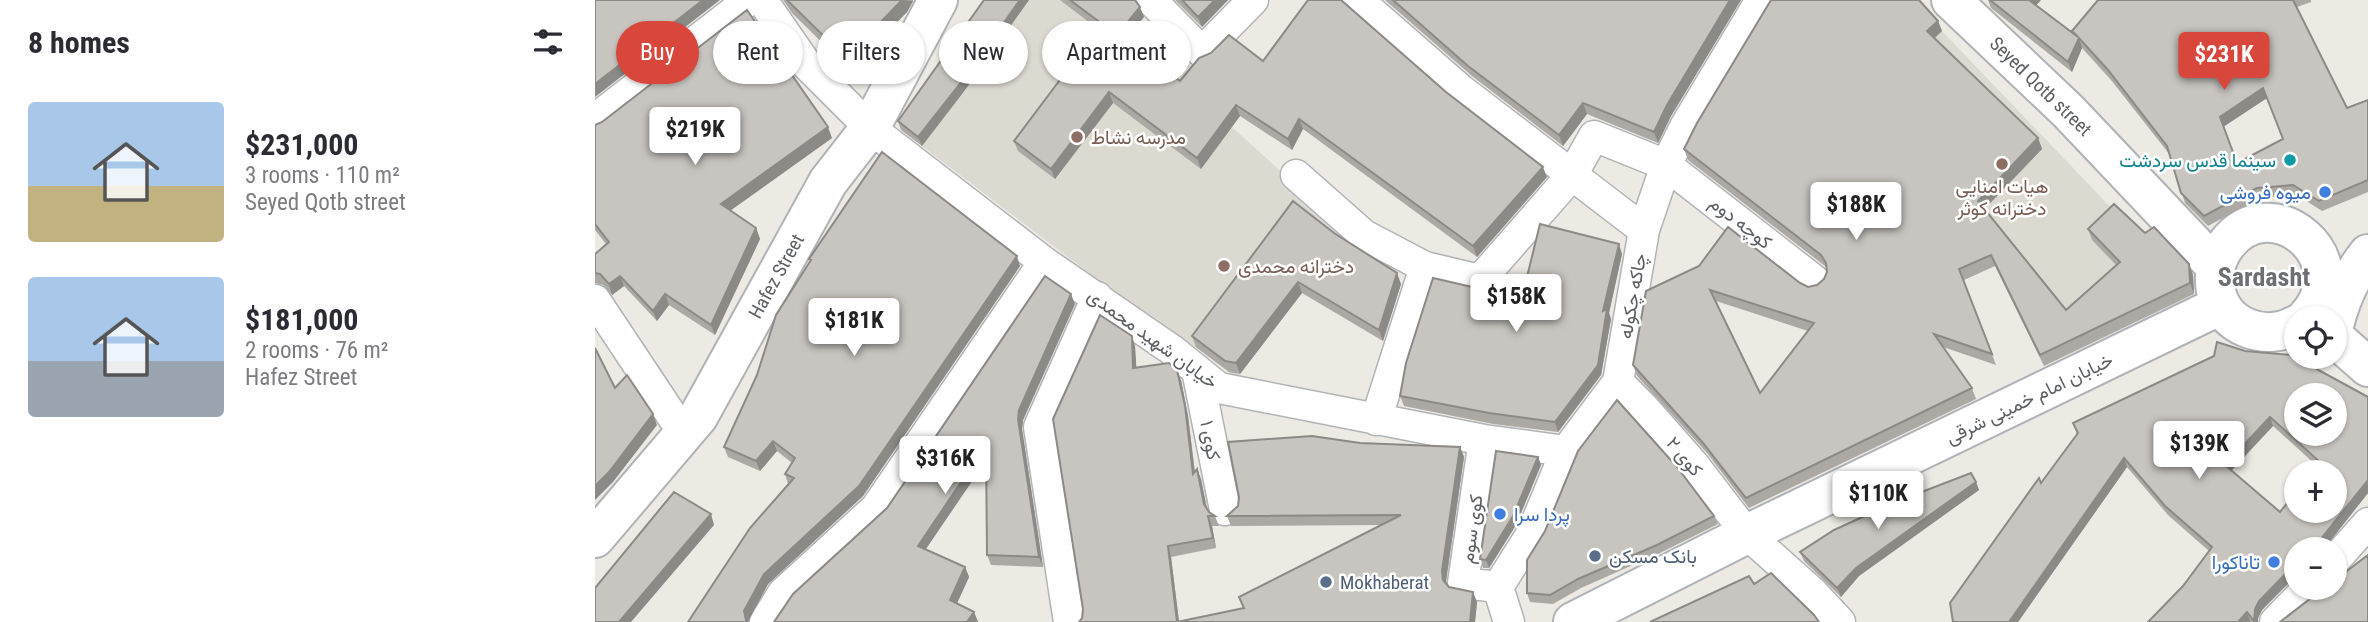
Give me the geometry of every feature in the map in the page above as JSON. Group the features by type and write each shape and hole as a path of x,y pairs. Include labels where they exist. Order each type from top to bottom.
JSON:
{"main road":[{"name":"Seyed Qotb street","path":"1959,2 2068,111 2216,267"},
{"name":"Hafez Street","path":"595,538 698,417 828,182 870,128 929,4"},
{"path":"2284,329 2261,332 2245,327 2232,318 2221,305 2216,293 2216,267 2221,252 2230,240 2242,231 2261,224 2287,226 2301,233 2312,244 2320,258 2324,283 2321,296 2315,306"},
{"path":"2320,258 2368,237"},
{"path":"2341,306 2368,254"},
{"name":"خیابان امام خمینی شرقی","path":"1589,619 1748,534 2221,305"},
{"path":"2347,349 2368,367"}],"street":[{"path":"595,120 749,0"},
{"name":"خیابان شهید محمدی","path":"762,0 807,65 870,128 1044,262 1173,350 1219,388 1484,440 1566,450"},
{"path":"1151,0 1202,52 1253,0"},
{"path":"1358,0 1461,90 1644,230"},
{"name":"چاکه چکوله","path":"1498,587 1532,533 1566,450 1618,382 1644,230 1666,165 1686,125 1761,0"},
{"name":"کوچه دوم","path":"1572,175 1594,135 1666,165 1814,280"},
{"path":"1296,175 1364,235 1425,267 1480,280 1572,175"},
{"path":"765,622 783,593 876,508 1044,262"},
{"path":"1376,420 1425,267"},
{"path":"1069,622 1039,427 1097,297"},
{"path":"595,300 684,433"},
{"name":"کوی ۱","path":"1197,370 1225,510"},
{"name":"کوی ۲","path":"1618,382 1694,465 1748,534 1813,593 1840,622"},
{"name":"کوی سوم","path":"1484,440 1463,583 1498,587"},
{"path":"2347,547 2368,523"},
{"path":"1498,587 1509,622"},
{"path":"2275,622 2296,600"}],"shaded area":[{"path":"1029,0 1061,0 1089,21 1042,21 1042,84 1174,84 1233,128 1348,232 1237,378 1157,319 1110,289 922,146 969,84 1028,84 1028,21 1014,21"},
{"name":"هیات امنایی دخترانه کوثر","path":"1942,31 2118,215 2124,273 2070,322 1872,99"}],"building":[{"path":"595,0 703,0 676,21 616,21 616,68 595,84"},
{"path":"787,0 902,0 882,21 817,21 817,29"},
{"path":"984,0 1020,0 1005,21 969,21"},
{"path":"1070,0 1135,0 1140,7 1128,21 1098,21"},
{"path":"1182,0 1215,0 1198,17"},
{"path":"1308,0 1341,0 1446,92 1543,167 1473,246 1299,119 1288,139 1236,105 1197,158 1109,92 1051,169 1014,141 1057,84 1191,84 1191,68 1199,58 1211,53 1229,35 1263,61"},
{"path":"1393,0 1730,0 1667,105 1654,132 1583,103 1559,135 1468,66"},
{"path":"1771,0 1919,0 1938,21 1927,31 2038,138 1978,201 2066,310 2120,262 2088,229 2114,204 2145,233 2154,227 2189,264 2190,283 2040,355 1991,255 1959,269 1992,354 1934,334 1972,388 1746,498 1703,443 1633,365 1646,291 1699,266 1728,227 1808,287 1817,285 1824,279 1827,272 1826,263 1821,255 1684,149","holes":["1710,290 1814,323 1760,393"]},
{"path":"1990,0 2029,0 2078,37 2072,31 2098,0 2293,0 2347,108 2368,100 2368,180 2319,201 2293,185 2257,188 2204,216 2181,193 2167,146 2108,70 2079,38 2068,62","holes":["2263,88 2283,139 2237,163 2220,117"]},
{"path":"747,10 755,21 733,21"},
{"path":"713,36 713,84 798,84 828,127 721,204 756,228 711,325 665,294 653,311 620,276 609,284 600,274 595,273 595,254 609,242 595,224 595,125 651,84 699,84 699,47"},
{"path":"939,63 939,84 960,84 918,137 898,121"},
{"path":"882,152 1017,256 859,486 764,574 744,611 748,622 688,622 750,528 794,478 785,474 795,458 773,441 756,461 724,447 757,375 776,315 811,260 809,259"},
{"path":"1293,201 1334,233 1397,273 1379,330 1298,282 1236,363 1225,361 1192,336"},
{"path":"1540,224 1619,244 1603,311 1607,309 1598,365 1555,422 1400,396 1406,363 1433,278 1472,287 1483,286 1548,303 1525,285"},
{"path":"1045,276 1071,294 1019,410 1018,419 1039,557 987,555 986,445 918,546 965,567 950,600 974,612 967,622 774,622 793,594 887,508"},
{"path":"1100,315 1132,336 1133,368 1169,363 1177,370 1185,406 1193,474 1197,469 1204,504 1215,516 1208,516 1213,538 1168,546 1177,622 1079,622 1083,609 1053,419"},
{"path":"2217,342 2245,351 2284,354 2284,369 2317,369 2342,383 2284,383 2284,430 2270,417 2225,465 2280,512 2284,507 2284,523 2334,523 2322,537 2284,537 2284,575 2259,601 2254,621 2247,612 2238,622 2148,622 2183,586 2212,547 2165,506 2124,458 2009,622 1953,622 1950,603 2039,478 2041,483 2078,433 2073,423 2214,356"},
{"path":"595,348 615,388 627,375 653,414 609,472 595,486"},
{"path":"2347,386 2368,397 2368,480 2347,506 2347,460 2318,460 2302,446 2347,446"},
{"path":"1617,400 1677,467 1714,516 1657,545 1578,579 1550,595 1527,593 1527,560 1545,531 1578,451"},
{"path":"1312,436 1360,443 1460,447 1442,571 1443,580 1449,587 1473,592 1470,622 1177,622 1244,608 1239,597 1401,515 1227,516 1238,506 1239,497 1228,442"},
{"name":"پردا سرا","path":"1496,451 1538,457 1513,516 1486,560 1480,559"},
{"path":"1971,473 1976,482 1856,568 1837,588 1800,552 1834,530 1893,503"},
{"path":"674,492 711,514 619,622 595,622 595,588"},
{"path":"2368,555 2368,622 2280,622 2308,600 2347,600 2347,571"},
{"path":"1771,573 1819,622 1650,622 1749,576 1754,584"}],"place":[{"name":"مدرسه نشاط","path":"1077,137"},
{"name":"سینما قدس سردشت","path":"2290,160"},
{"name":"هیات امنایی دخترانه کوثر","path":"2002,164"},
{"name":"میوه فروشی","path":"2325,192"},
{"name":"دخترانه محمدی","path":"1224,266"},
{"name":"پردا سرا","path":"1500,514"},
{"name":"بانک مسکن","path":"1595,556"},
{"name":"تاناکورا","path":"2274,562"},
{"name":"Mokhaberat","path":"1326,582"}],"district":[{"name":"Sardasht","path":"2264,277"}]}
